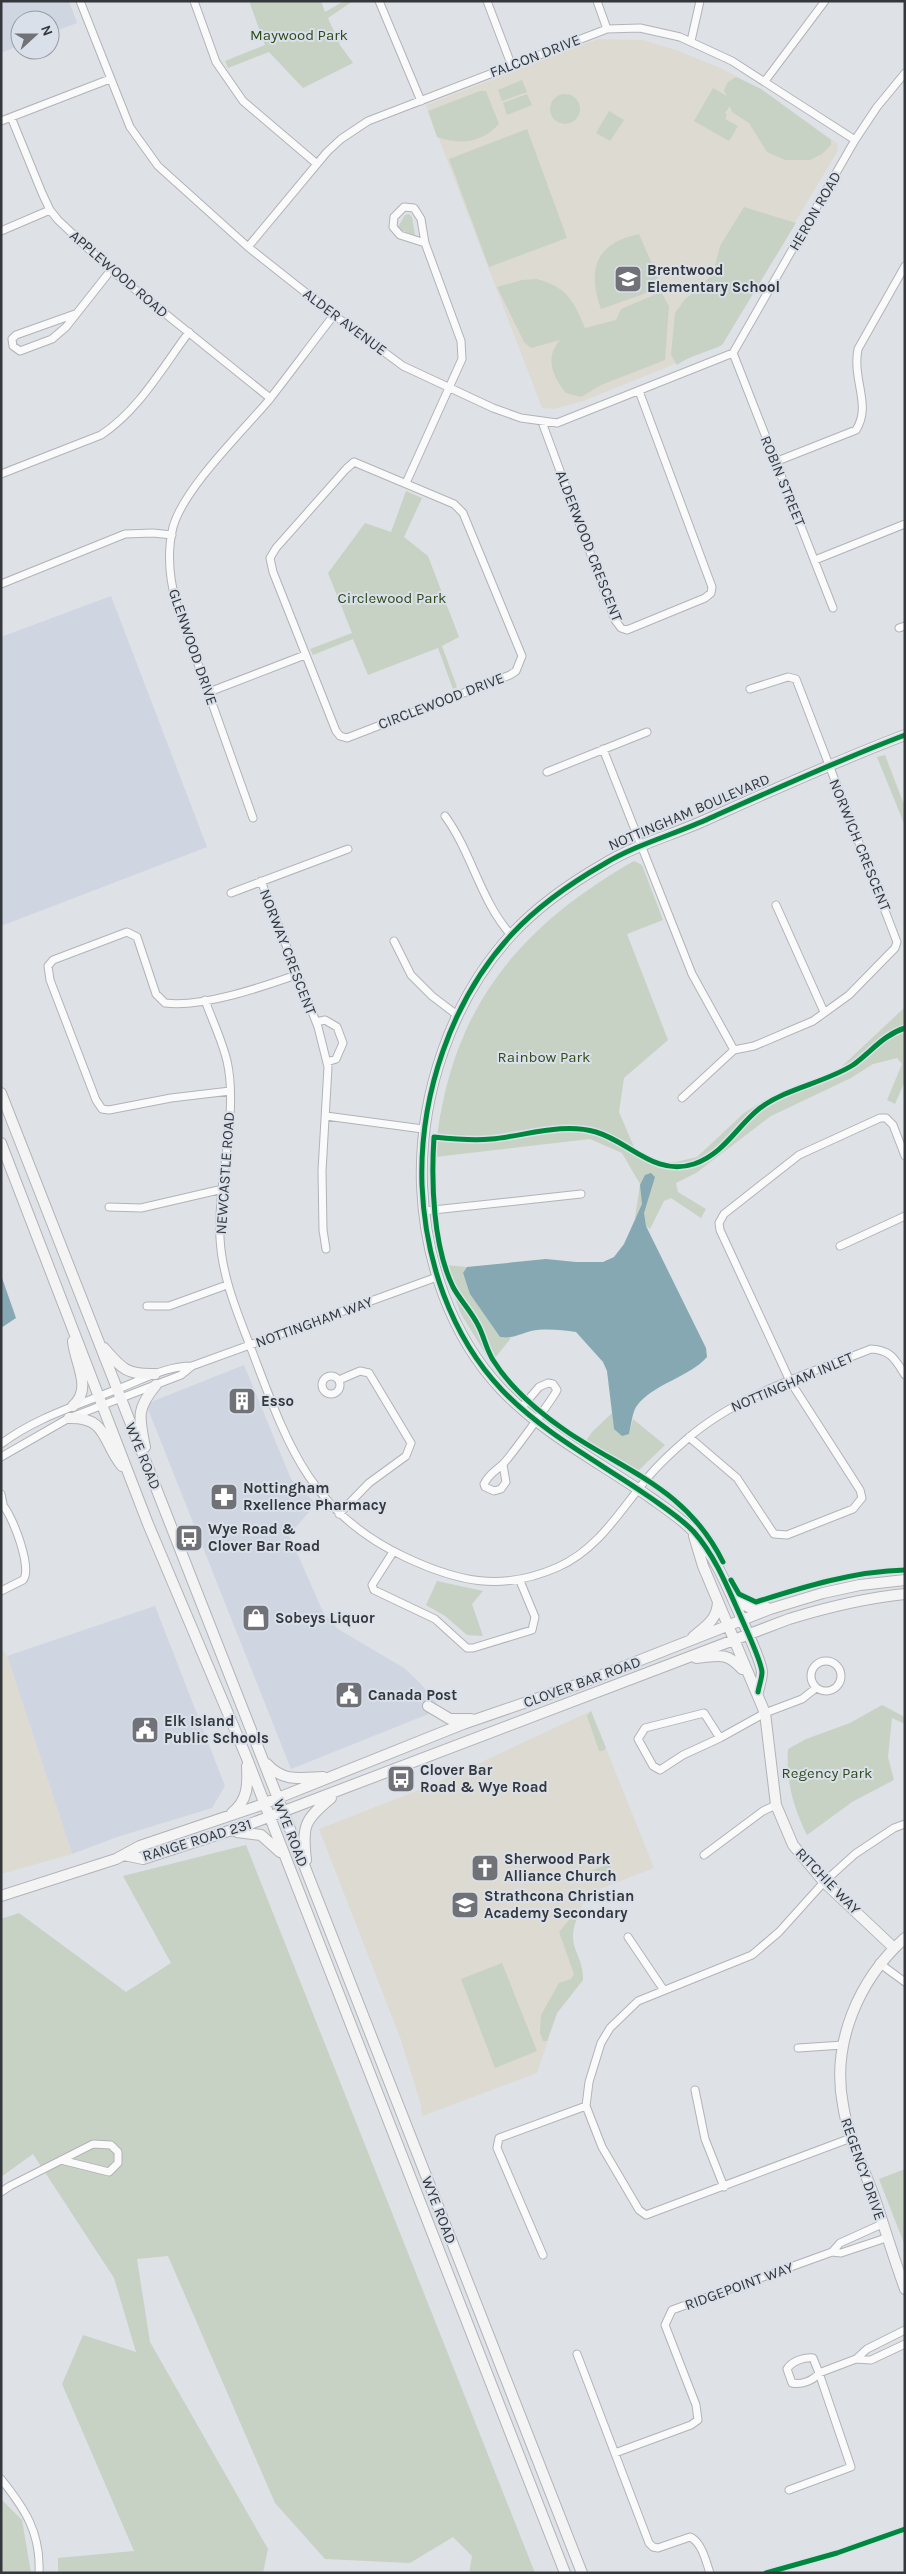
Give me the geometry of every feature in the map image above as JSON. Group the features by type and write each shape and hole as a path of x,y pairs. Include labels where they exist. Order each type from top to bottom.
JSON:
{"main road":[{"name":"NOTTINGHAM BOULEVARD","path":"748,1635 714,1560 692,1529 639,1490 566,1443 504,1392 474,1355 460,1330 437,1277 424,1211 423,1129 435,1076 457,1015 511,935 564,889 608,861 828,764 905,735"},
{"name":"WYE ROAD","path":"1,1093 582,2573"},
{"name":"WYE ROAD","path":"1,1144 128,1472 185,1614 246,1756 565,2573"},
{"path":"73,1330 74,1356 84,1387 81,1398 73,1406"},
{"path":"99,1342 118,1364 128,1372 137,1375 155,1374"},
{"path":"149,1470 140,1410 144,1399 156,1385"},
{"path":"69,1418 82,1418 97,1424 103,1431 111,1453 128,1472"},
{"path":"692,1529 703,1566 733,1641"},
{"name":"CLOVER BAR ROAD","path":"264,1803 477,1719 801,1600 860,1585 905,1580"},
{"path":"729,1591 748,1607 757,1609 801,1600"},
{"name":"CLOVER BAR ROAD","path":"270,1817 829,1606 873,1597 905,1594"},
{"path":"686,1643 713,1621 718,1613 718,1601"},
{"name":"RITCHIE WAY","path":"748,1635 762,1672 758,1692"},
{"name":"RITCHIE WAY","path":"733,1641 747,1675 758,1692 765,1714 776,1805 793,1845 824,1882 894,1948"},
{"path":"681,1661 724,1655 732,1659 747,1675"},
{"path":"428,1706 450,1719 477,1719"},
{"path":"227,1816 240,1806 247,1791 246,1756"},
{"path":"262,1758 275,1773 280,1775 297,1778 331,1777"},
{"path":"307,1874 304,1837 307,1822 313,1813 337,1793"},
{"name":"RANGE ROAD 231","path":"1,1896 124,1856 140,1846 264,1803"},
{"name":"RANGE ROAD 231","path":"124,1856 143,1859 270,1817"},
{"path":"226,1832 250,1832 261,1835 271,1842 286,1858"},
{"name":"REGENCY DRIVE","path":"905,1938 879,1963 860,1993 843,2044 840,2074 842,2104 851,2138 905,2289"}],"street":[{"name":"ALDER AVENUE","path":"80,1 130,126 158,166 248,247 334,315 403,366 493,408 521,418 556,423 733,354"},
{"path":"194,1 216,62 243,101 317,164"},
{"path":"379,1 421,101"},
{"path":"487,1 511,64"},
{"path":"597,1 607,29"},
{"path":"691,41 700,1"},
{"path":"765,82 825,1"},
{"name":"FALCON DRIVE","path":"248,247 317,164 341,139 368,121 511,64 607,29 657,30 691,41 732,61 855,140"},
{"name":"HERON ROAD","path":"733,354 855,140 877,107 905,73"},
{"path":"1,120 110,80"},
{"name":"APPLEWOOD ROAD","path":"11,116 50,210 111,270 270,398"},
{"path":"406,483 462,359 463,346 425,243 421,219 414,208 404,206 394,217 393,227 400,235 425,243"},
{"path":"1,231 50,210"},
{"path":"775,462 856,430 863,419 864,409 855,365 858,350 905,266"},
{"path":"75,314 16,335 12,339 13,346 20,351 52,339 66,328 111,270"},
{"name":"GLENWOOD DRIVE","path":"253,818 171,586 168,564 172,535 174,526 188,496 270,398 334,315"},
{"path":"1,474 101,435 113,427 133,408 189,332"},
{"name":"ROBIN STREET","path":"733,354 833,608"},
{"name":"ALDERWOOD CRESCENT","path":"542,422 615,620 621,628 628,630 705,598 711,594 712,587 638,391"},
{"name":"CIRCLEWOOD DRIVE","path":"354,462 454,504 466,518 522,656 516,671 348,738 340,736 336,731 305,655 273,572 270,558 276,548 354,462"},
{"path":"815,560 905,524"},
{"path":"1,584 125,534 153,533 172,535"},
{"path":"209,692 305,655"},
{"path":"750,689 788,677 796,679 828,764"},
{"path":"547,772 648,732"},
{"path":"603,749 700,992 734,1050"},
{"name":"NORWICH CRESCENT","path":"682,1098 734,1050 754,1046 814,1021 849,994 895,948 897,942 828,764"},
{"path":"444,816 457,832 487,902 511,935"},
{"name":"NORWAY CRESCENT","path":"231,892 348,849"},
{"name":"NORWAY CRESCENT","path":"261,882 316,1022 327,1062 322,1171 323,1230 326,1249"},
{"path":"776,905 824,1012"},
{"path":"230,1091 102,1109 98,1105 50,980 48,966 54,960 127,932 137,937 156,994 165,1003 205,1000 250,992 296,974"},
{"path":"394,942 411,975 432,996 457,1015"},
{"name":"NEWCASTLE ROAD","path":"205,1000 226,1060 230,1091 220,1238 227,1284 283,1433 305,1472 318,1491 339,1514 365,1536 394,1552"},
{"name":"NORWAY CRESCENT","path":"316,1022 326,1020 337,1027 343,1043 336,1059 327,1062"},
{"path":"326,1116 423,1129"},
{"path":"689,1437 737,1478 774,1534 787,1535 853,1509 862,1498 860,1490 790,1381 720,1230 721,1218 799,1155 880,1118 886,1118 893,1125 905,1156"},
{"path":"109,1207 142,1208 222,1189"},
{"path":"424,1211 581,1194"},
{"path":"840,1246 905,1216"},
{"name":"NOTTINGHAM WAY","path":"119,1394 155,1374 178,1366 192,1366 437,1277"},
{"path":"147,1306 169,1306 227,1284"},
{"name":"NOTTINGHAM INLET","path":"394,1552 451,1576 480,1582 520,1581 561,1566 575,1558 610,1526 656,1468 689,1437 736,1404 872,1349 884,1350 895,1360 905,1374"},
{"name":"NOTTINGHAM WAY","path":"100,1401 119,1394 156,1385 182,1375 192,1366"},
{"path":"339,1380 360,1371 369,1373 411,1443 406,1456 369,1483 339,1514"},
{"path":"503,1465 536,1419 554,1398 557,1390 553,1384 548,1382 539,1387 522,1407"},
{"path":"1,1444 30,1425 73,1406 100,1401"},
{"path":"1,1457 100,1401"},
{"path":"1,1494 2,1504 14,1525 27,1571 23,1580 1,1591"},
{"path":"394,1552 372,1585 374,1590 435,1619 467,1648 474,1648 532,1630 535,1617 520,1581"},
{"path":"821,1661 836,1664 841,1672 838,1686 825,1692 816,1688 811,1678 813,1668 821,1661"},
{"path":"720,1738 704,1713 645,1728 638,1739 656,1770 720,1738 765,1714 802,1699 816,1688"},
{"path":"704,1855 763,1811 776,1805"},
{"path":"851,2138 650,2214 642,2214 602,2147 586,2106 590,2082 601,2043 610,2028 638,2001 663,1989 752,1955 779,1932 824,1882 855,1854 875,1840 905,1824"},
{"path":"628,1937 663,1989"},
{"path":"879,1963 905,1982"},
{"path":"798,2048 843,2044"},
{"path":"695,2090 705,2139 724,2187"},
{"path":"543,2255 497,2148 499,2138 586,2106"},
{"path":"1,2192 61,2160 93,2144 111,2145 118,2152 118,2163 109,2172 61,2160"},
{"name":"RIDGEPOINT WAY","path":"832,2252 840,2243 882,2224"},
{"name":"RIDGEPOINT WAY","path":"615,2453 691,2425 698,2420 696,2405 665,2325 672,2310 832,2252 841,2253 886,2238"},
{"path":"856,2359 866,2348 905,2330"},
{"path":"789,2490 851,2467 819,2373 813,2358 807,2358 790,2364 787,2369 792,2384 798,2385 815,2379 819,2373 856,2359 871,2360 905,2344"},
{"path":"577,2354 649,2543 653,2547 658,2548 690,2537 694,2538 699,2544 710,2573"},
{"path":"1,2479 24,2508 40,2552 39,2573"}],"shaded area":[{"path":"1,1 69,1 77,23 60,29 60,10 10,10 10,49 1,53"},
{"name":"Brentwood Elementary School","path":"598,39 643,40 676,50 718,67 761,89 838,144 837,152 722,345 583,401 554,409 542,408 426,105"},
{"path":"111,596 207,847 1,926 1,637"},
{"path":"244,1365 291,1479 316,1504 289,1535 324,1614 338,1629 404,1668 421,1684 441,1709 291,1769 146,1404"},
{"path":"155,1606 225,1786 212,1808 117,1837 72,1854 7,1656"},
{"path":"1,1647 7,1656 72,1854 1,1874"},
{"name":"Strathcona Christian Academy Secondary","path":"591,1711 654,1868 587,1894 572,1929 572,1940 583,1980 557,2013 537,2073 422,2116 421,2105 401,2040 319,1829 434,1784"}],"green space":[{"name":"Maywood Park","path":"249,1 321,1 325,12 344,1 353,1 328,18 340,45 353,63 303,88 269,52 228,68 225,61 265,45"},
{"path":"736,77 761,89 831,140 831,145 822,154 810,160 785,160 767,152 749,123 732,112 730,106 725,113 727,115 725,119 738,126 729,141 694,121 713,88 727,96 724,90 728,82"},
{"path":"522,80 527,92 502,101 498,90"},
{"path":"480,91 486,91 499,124 485,135 470,141 454,141 437,137 428,111"},
{"path":"527,94 532,105 507,115 503,103"},
{"path":"565,94 576,98 580,109 576,120 565,124 554,120 550,109 554,98"},
{"path":"609,111 624,120 610,141 596,133"},
{"path":"527,129 567,238 489,267 449,159"},
{"path":"744,207 796,223 722,345 677,365 671,355 675,313 685,299 700,288 713,273 720,246"},
{"path":"409,214 412,217 415,235 400,230 398,227 405,215"},
{"path":"639,234 658,278 655,290 601,309 595,282 598,260 604,251 613,244 624,238"},
{"path":"537,279 556,287 568,296 585,328 616,320 621,309 661,292 669,306 665,360 601,385 581,397 566,393 554,374 551,360 555,347 560,340 531,348 524,342 497,287 522,280"},
{"name":"Circlewood Park","path":"406,491 422,498 404,537 428,556 459,637 442,646 457,687 453,689 438,648 368,675 353,639 313,655 310,649 352,633 328,573 365,523 391,532"},
{"path":"885,755 905,807 905,826 877,757"},
{"name":"Rainbow Park","path":"634,861 642,865 663,920 627,934 668,1040 624,1078 619,1112 634,1147 655,1162 676,1162 697,1157 744,1113 765,1100 838,1070 905,1007 905,1081 895,1104 887,1100 902,1064 897,1058 873,1064 851,1078 771,1116 696,1173 676,1183 678,1192 706,1209 701,1218 671,1198 664,1201 650,1229 635,1218 640,1184 622,1153 590,1139 435,1157 442,1106 454,1061 471,1019 494,982 521,948 554,916 591,888"},
{"path":"446,1265 467,1267 463,1274 471,1294 500,1337 511,1338 491,1363 461,1314 444,1270"},
{"path":"612,1413 614,1429 629,1434 633,1419 665,1445 637,1472 586,1441 592,1432"},
{"path":"437,1581 483,1591 472,1604 483,1636 467,1635 445,1616 426,1605"},
{"name":"Regency Park","path":"882,1705 905,1717 905,1724 892,1718 888,1757 894,1780 852,1802 807,1835 791,1794 788,1772 788,1749 806,1739 850,1723"},
{"path":"591,1711 606,1748 603,1751 599,1751 587,1716"},
{"path":"246,1845 535,2573 469,2573 472,2556 453,2537 410,2563 325,2559 275,2503 168,2256 137,2259 150,2342 268,2549 263,2573 58,2573 58,2558 134,2551 62,2384 83,2335 136,2352 114,2278 33,2154 1,2177 1,1919 19,1913 126,1992 171,1963 123,1876"},
{"path":"609,1864 614,1875 593,1883 588,1872"},
{"path":"578,1916 573,1936 581,1963 583,1980 557,2013 547,2041 543,2041 540,2033 541,2015 559,1983 571,1979 574,1974 559,1932 569,1920"},
{"path":"502,1963 537,2051 495,2068 461,1979"},
{"path":"905,2169 905,2246 879,2179"},
{"path":"1,2499 22,2520 31,2573 1,2573"}],"water":[{"path":"651,1173 655,1177 644,1213 646,1226 706,1348 707,1357 691,1370 651,1392 643,1399 636,1407 629,1434 622,1436 614,1429 607,1371 603,1362 576,1332 542,1330 531,1331 512,1337 500,1337 470,1294 463,1273 467,1267 546,1259 603,1262 614,1257 624,1244 642,1204 640,1185 645,1175"},
{"path":"1,1275 16,1318 1,1328"}],"cycle path":[{"path":"758,1692 762,1672 756,1652 720,1572 694,1532 662,1506 536,1421 502,1390 468,1345 444,1295 428,1241 422,1185 426,1118 433,1084 443,1051 456,1019 472,989 490,960 512,934 555,896 604,864 643,845 697,824 831,765 905,735"},
{"path":"723,1562 709,1537 675,1500 548,1418 527,1400 500,1371 493,1360 480,1329 453,1287 446,1271 437,1233 433,1193 434,1137 484,1140 557,1129 583,1129 608,1137 643,1157 667,1166 680,1167 694,1164 714,1154 760,1108 782,1095 853,1065 890,1035 905,1028"},
{"path":"731,1580 739,1594 756,1602 848,1577 867,1573 905,1570"},
{"path":"766,2573 837,2553 905,2529"}],"place":[{"name":"Brentwood Elementary School","path":"628,279"},
{"name":"Esso","path":"242,1401"},
{"name":"Nottingham Rxellence Pharmacy","path":"224,1497"},
{"name":"Wye Road & Clover Bar Road","path":"189,1538"},
{"name":"Sobeys Liquor","path":"256,1618"},
{"name":"Canada Post","path":"349,1695"},
{"name":"Elk Island Public Schools","path":"145,1730"},
{"name":"Clover Bar Road & Wye Road","path":"401,1779"},
{"name":"Sherwood Park Alliance Church","path":"485,1868"},
{"name":"Strathcona Christian Academy Secondary","path":"465,1905"}]}
